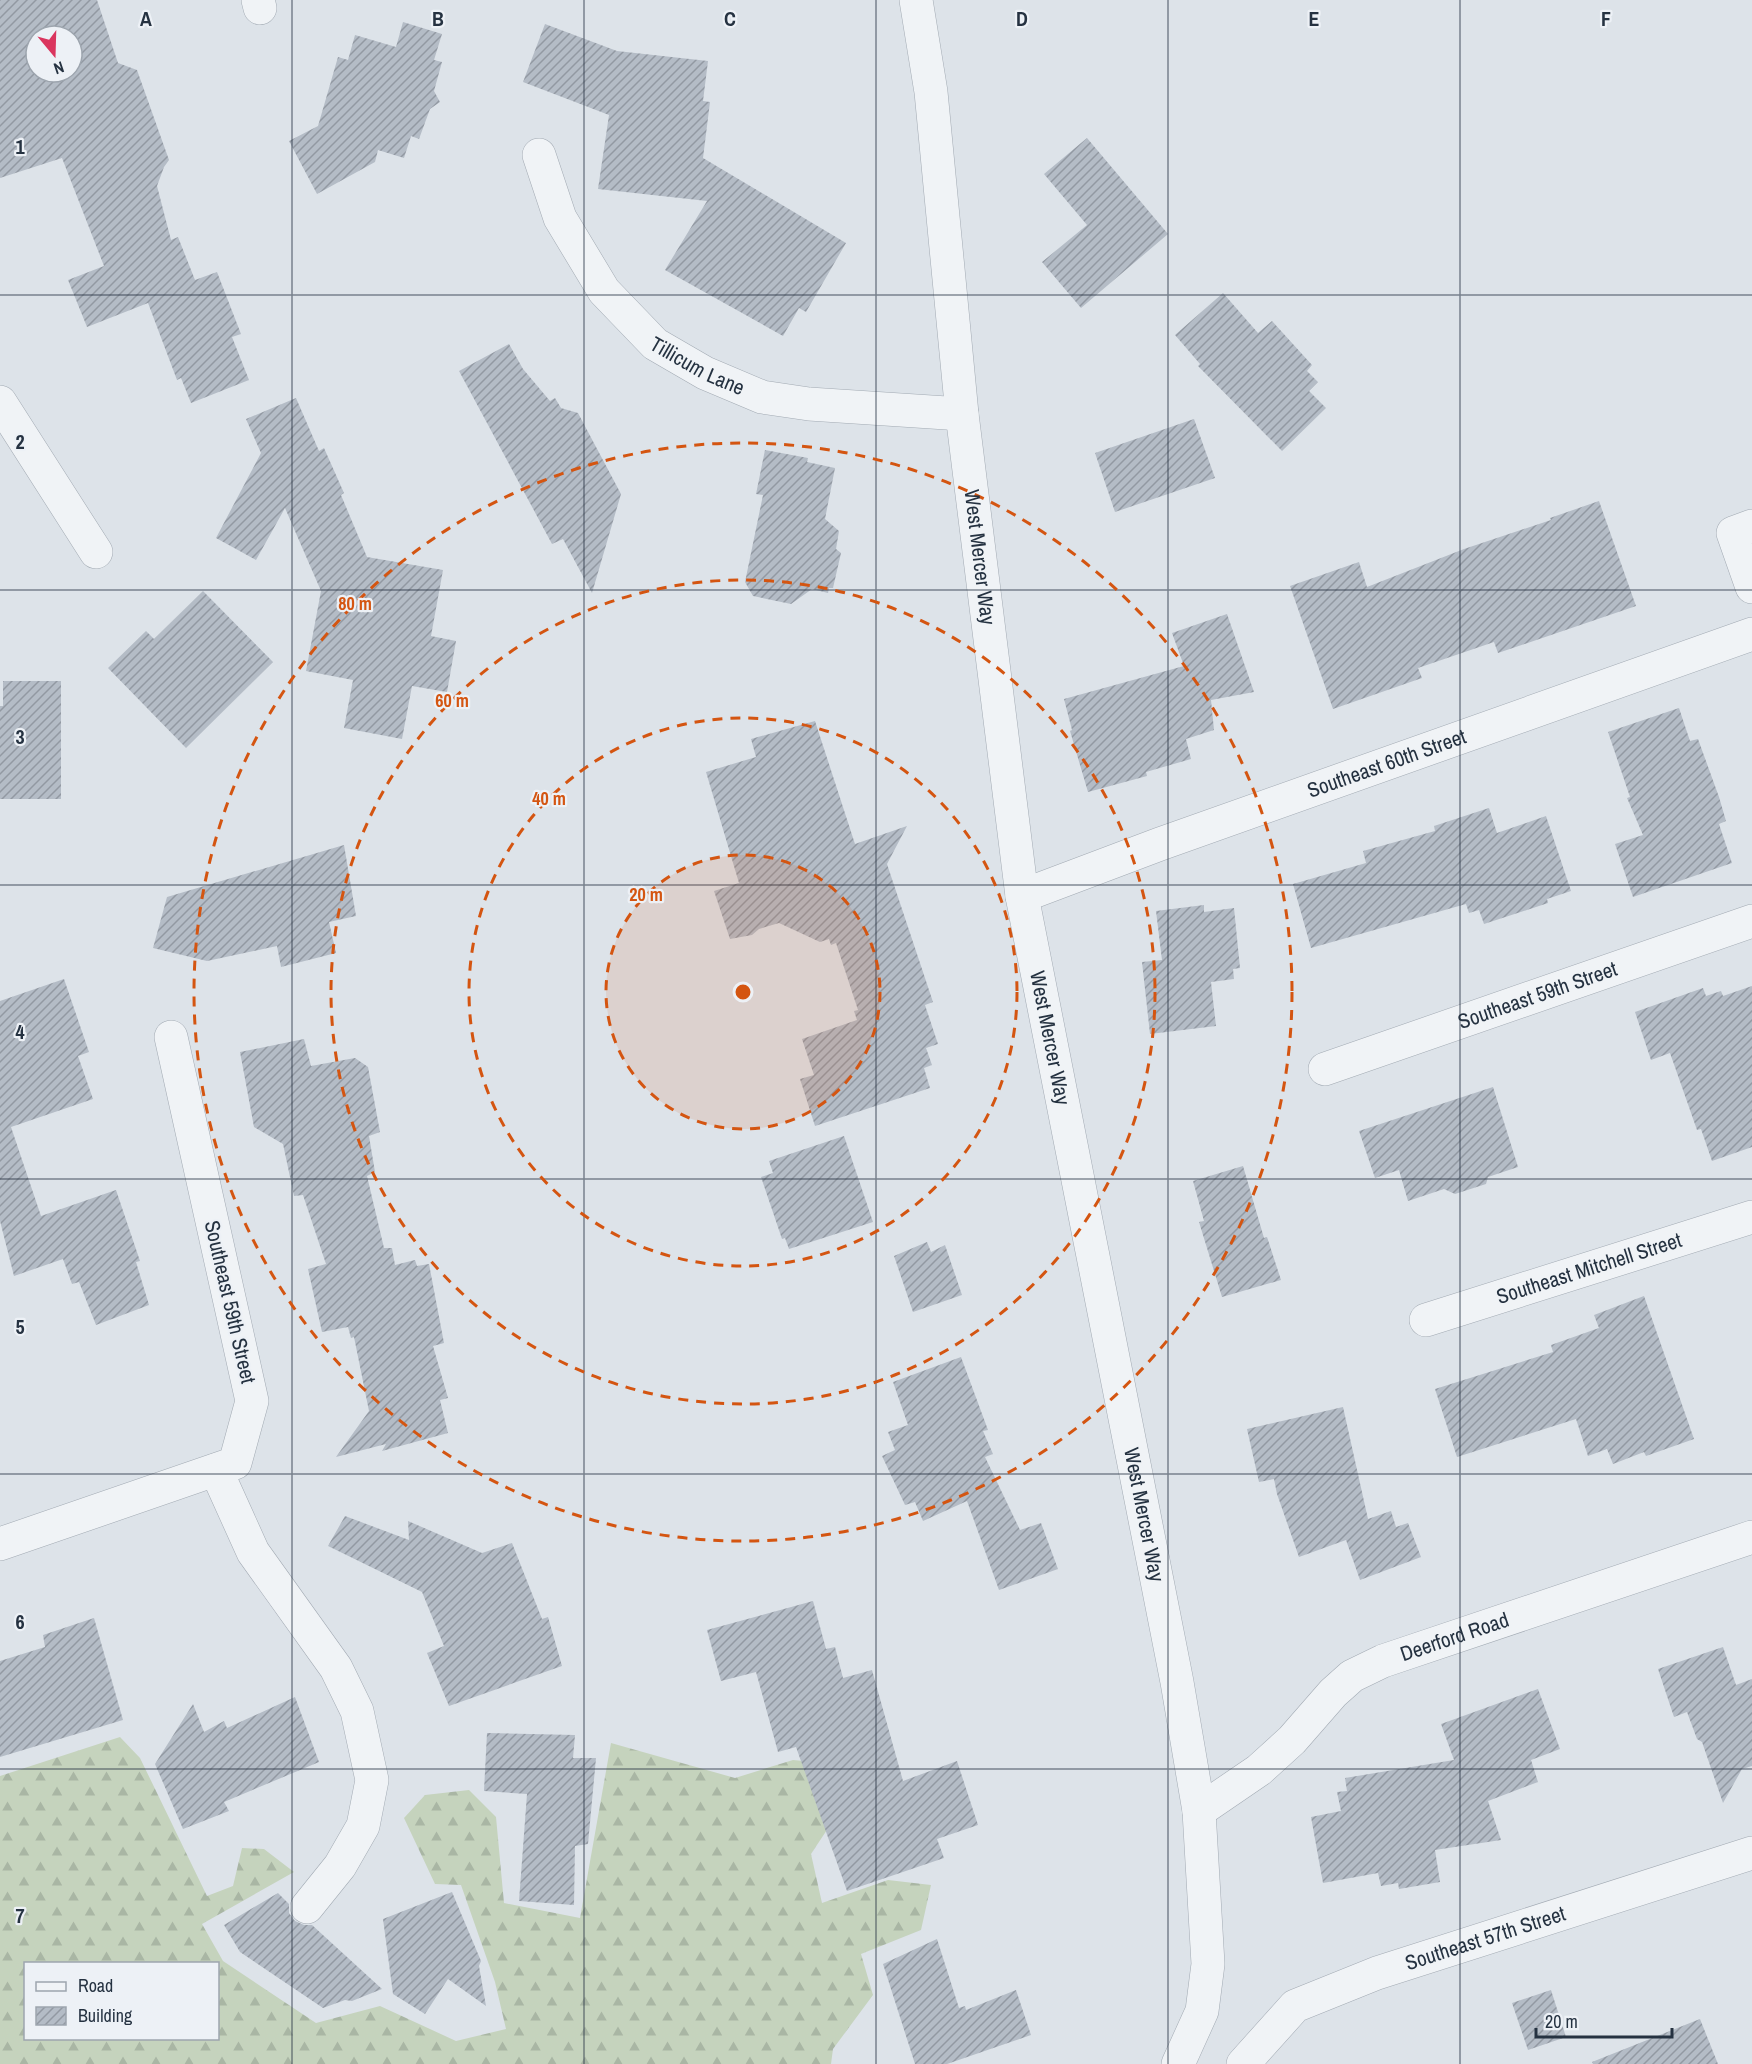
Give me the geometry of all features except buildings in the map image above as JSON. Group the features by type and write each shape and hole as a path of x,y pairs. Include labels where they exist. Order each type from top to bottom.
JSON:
{"street":[{"name":"West Mercer Way","path":"916,0 931,92 962,414 1022,896 1177,1682 1199,1811 1208,1964 1202,2011 1178,2064"},
{"name":"Tillicum Lane","path":"539,155 560,218 604,291 655,344 705,373 762,397 809,404 962,414"},
{"path":"0,402 96,552"},
{"path":"1743,529 1752,587"},
{"name":"Southeast 60th Street","path":"1022,896 1160,844 1752,634"},
{"name":"Southeast 59th Street","path":"1325,1069 1752,921"},
{"name":"Southeast 59th Street","path":"171,1038 252,1401 226,1466"},
{"name":"Southeast Mitchell Street","path":"1426,1320 1752,1217"},
{"path":"0,1544 226,1466 253,1552 336,1668 357,1711 372,1780 363,1826 340,1866 306,1907"},
{"name":"Deerford Road","path":"1199,1811 1259,1770 1292,1740 1333,1693 1352,1676 1383,1661 1752,1537"},
{"name":"Southeast 57th Street","path":"1243,2064 1295,2006 1377,1973 1752,1854"}],"green space":[{"path":"120,1737 140,1758 207,1896 233,1886 242,1848 264,1849 294,1872 202,1924 223,1961 316,2023 380,2006 456,2041 506,2029 495,1982 461,1885 435,1884 404,1818 425,1795 469,1790 496,1817 504,1903 580,1918 611,1743 735,1778 793,1760 845,1765 860,1780 811,1854 822,1903 888,1880 931,1885 921,1930 861,1954 873,1995 833,2049 831,2064 0,2064 0,1776"}]}
